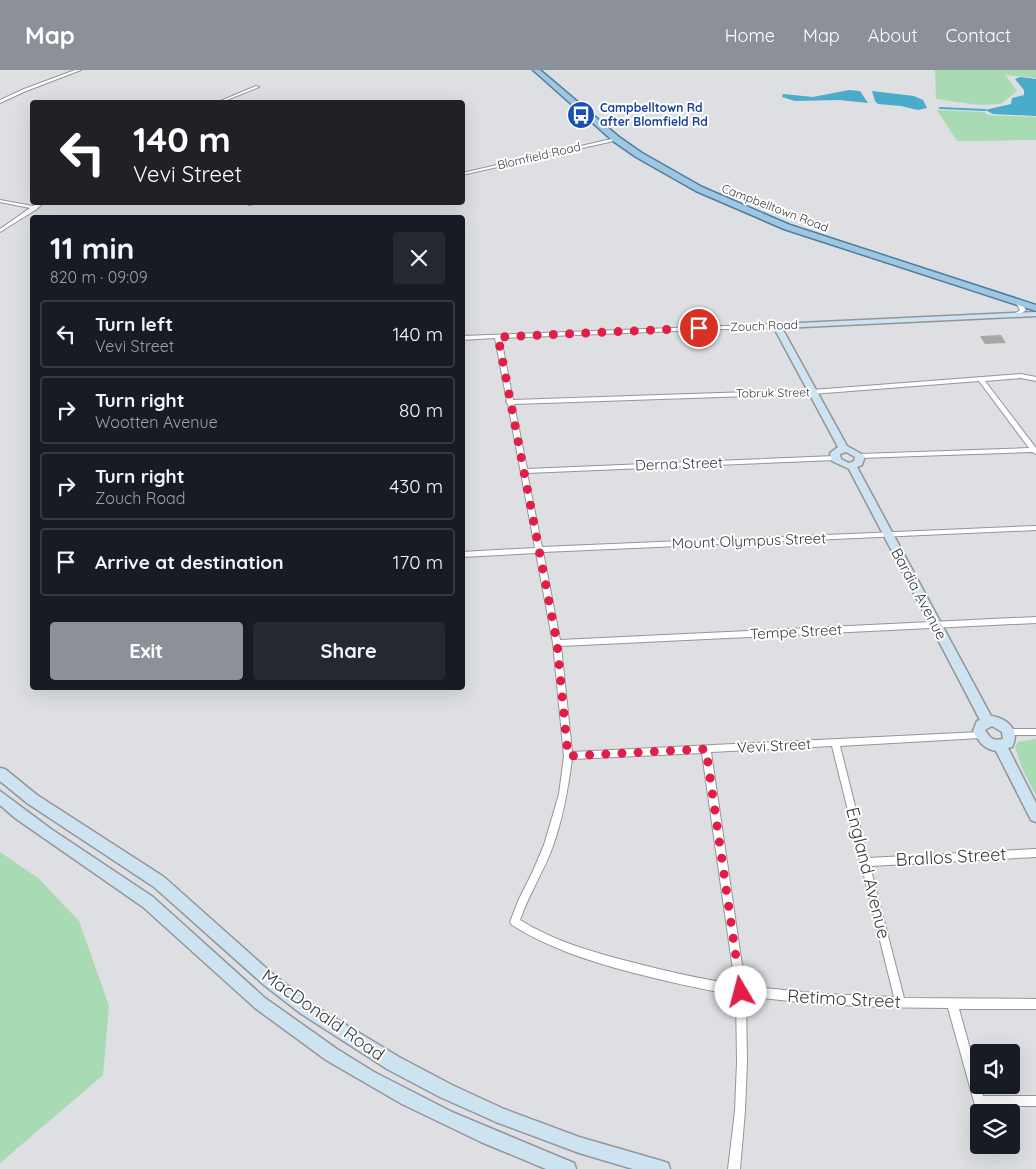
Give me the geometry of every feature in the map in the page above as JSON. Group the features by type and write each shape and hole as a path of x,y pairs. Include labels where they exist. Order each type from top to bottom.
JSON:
{"main road":[{"name":"Campbelltown Road","path":"536,70 616,138 639,155 678,178 765,218 1036,308"}],"street":[{"path":"0,102 25,90 79,70"},
{"path":"225,100 257,87"},
{"name":"Blomfield Road","path":"465,173 616,138"},
{"path":"0,201 35,208"},
{"path":"0,231 38,205"},
{"path":"1017,314 1022,310 1019,303"},
{"name":"Zouch Road","path":"465,338 1036,314"},
{"path":"777,326 844,449"},
{"path":"498,337 557,643 568,756"},
{"name":"Tobruk Street","path":"510,402 812,392 1027,376 1036,379"},
{"path":"981,379 1035,452"},
{"path":"860,456 859,463 852,466 840,463 835,458 835,453 844,449 851,450 860,456 1035,452"},
{"name":"Derna Street","path":"523,471 835,458"},
{"name":"Bardia Avenue","path":"852,466 987,722"},
{"name":"Mount Olympus Street","path":"465,555 1036,528"},
{"name":"Tempe Street","path":"557,643 1036,620"},
{"path":"987,722 1002,725 1009,732 1008,743 1000,746 990,744 980,734 981,725 987,722"},
{"path":"1009,732 1036,732"},
{"name":"Vevi Street","path":"568,756 980,734"},
{"name":"England Avenue","path":"835,743 900,1002"},
{"path":"1000,746 1036,816"},
{"path":"706,749 741,992 742,1062 740,1111 734,1169"},
{"name":"Retimo Street","path":"568,756 563,794 549,845 522,902 515,922 533,933 609,961 684,981 741,992 829,1001 1036,1004"},
{"name":"MacDonald Road","path":"0,773 32,799 158,882 269,980 305,1008 385,1058 446,1091 502,1116 579,1145 662,1169"},
{"name":"MacDonald Road","path":"0,797 32,823 129,886 152,904 260,1003 316,1044 379,1084 428,1110 500,1144 568,1169"},
{"name":"Brallos Street","path":"866,862 1036,853"},
{"path":"952,1003 978,1101 1036,1101"}],"green space":[{"path":"935,70 1036,70 1036,78 1005,75 1017,91 1001,104 978,105 936,99"},
{"path":"937,110 1036,117 1036,140 957,141"},
{"path":"1036,739 1036,796 1022,768 1015,747 1018,742"},
{"path":"0,852 38,878 79,921 109,1006 103,1075 0,1163"}],"water":[{"path":"1020,77 1036,79 1036,116 993,114 985,110 1011,104 1012,98 1024,95 1024,90 1015,79"},
{"path":"849,90 860,91 868,103 839,100 795,101 782,97 783,94 813,97"},
{"path":"872,91 914,96 923,100 927,108 918,110 878,104"}],"building":[{"path":"1001,335 1006,343 985,344 980,336"}],"waterway":[{"path":"940,108 985,110"}],"place":[{"name":"Campbelltown Rd after Blomfield Rd","path":"581,115"}],"route":[{"path":"699,328 498,337 498,343 557,643 568,756 706,749 741,992"}]}
